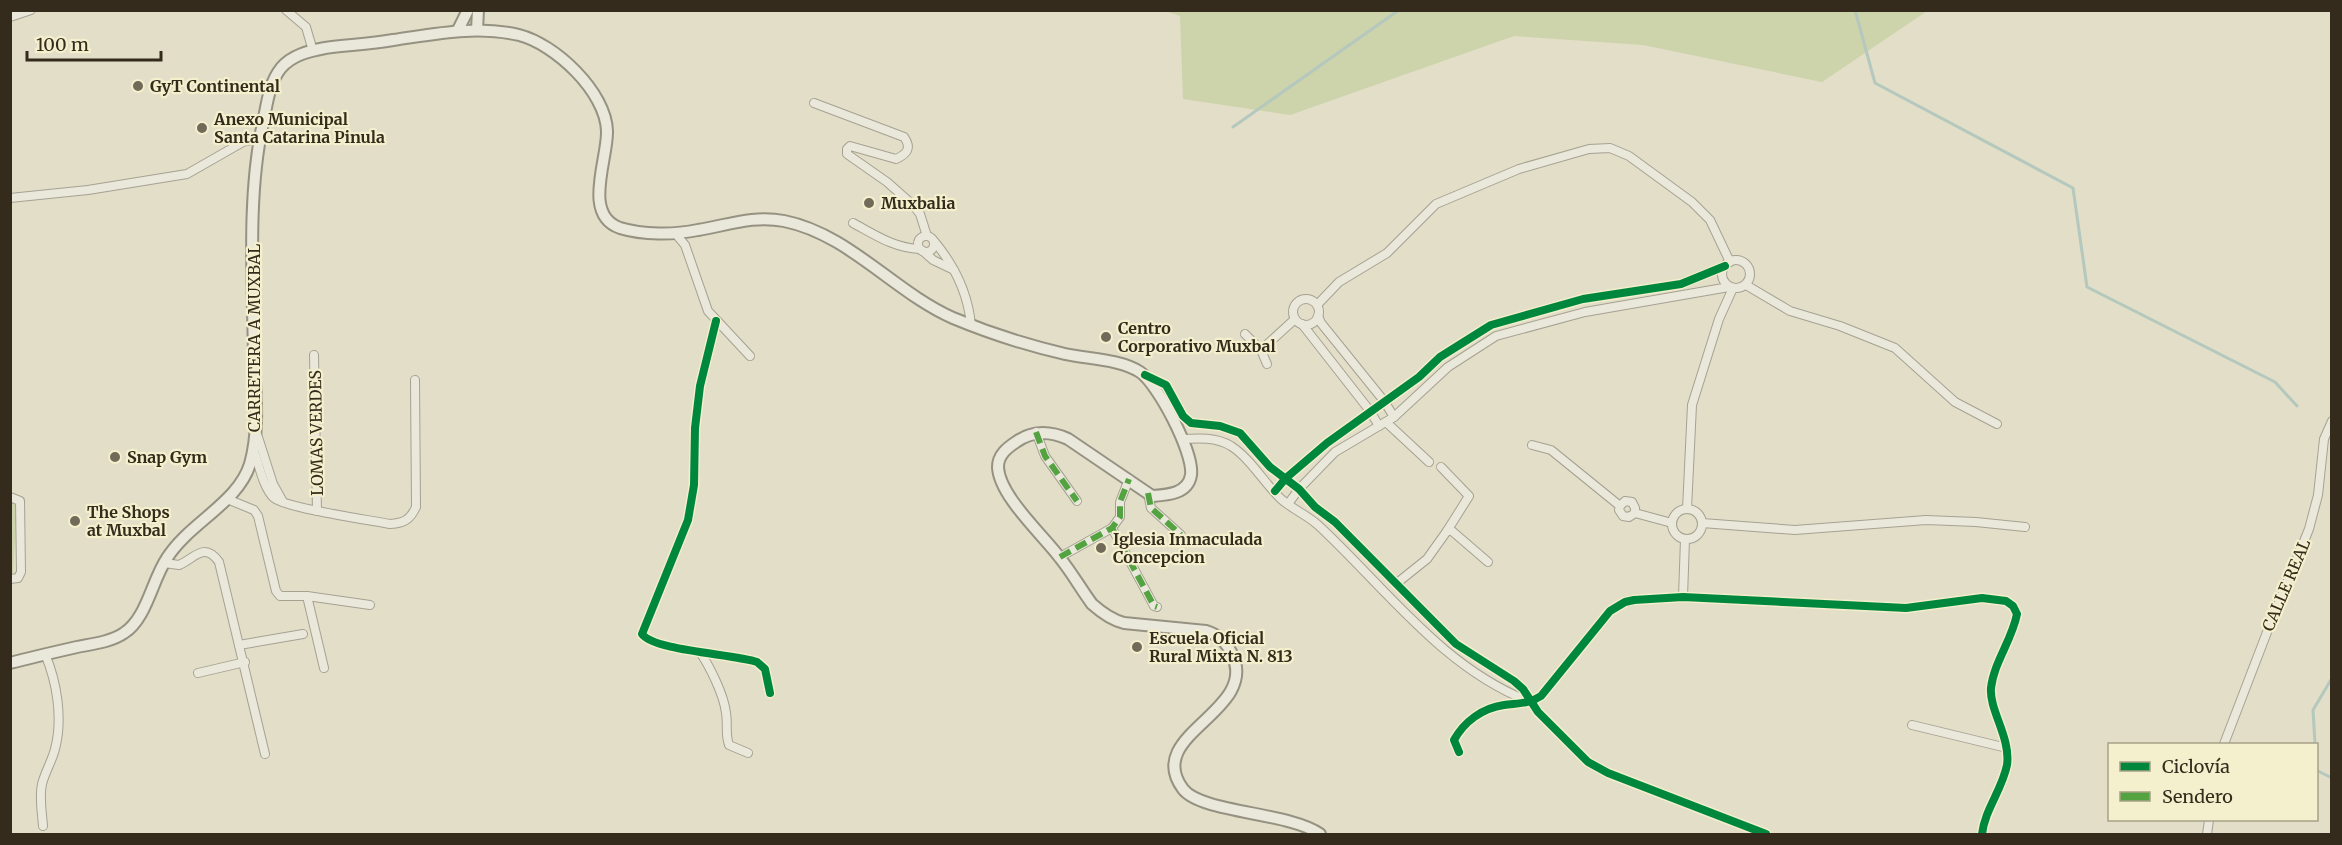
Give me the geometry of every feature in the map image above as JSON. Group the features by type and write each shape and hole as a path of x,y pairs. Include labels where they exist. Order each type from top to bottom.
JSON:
{"main road":[{"path":"458,30 468,10"},
{"path":"477,30 478,10"},
{"name":"CARRETERA A MUXBAL","path":"10,663 107,640 127,631 141,612 164,563 183,537 227,499 246,473 256,429 253,270 260,138 276,75 289,60 313,51 458,30 511,34 536,41 558,55 596,97 607,125 599,196 601,210 611,224 639,232 675,233 748,219 767,219 794,224 842,245 910,293 948,316 1021,343 1126,366 1145,375"},
{"path":"1145,375 1156,388 1182,439 1191,466 1191,477 1181,491 1152,496 1068,439 1057,434 1036,432 1022,437 1005,450 1000,458 998,468 1006,489 1031,526 1060,557 1092,604 1116,621 1218,634 1228,647 1236,668 1233,688 1216,710 1188,737 1174,759 1175,774 1185,792 1212,804 1301,824 1320,834"}],"street":[{"path":"10,17 31,10"},
{"path":"286,10 306,27 313,51"},
{"path":"814,103 904,137 909,149 905,155 896,159 850,146 847,153 887,182 913,205 920,214 932,250 905,249 853,223"},
{"path":"10,198 88,190 187,174 243,142 260,138"},
{"path":"1394,417 1384,401 1321,323 1317,305 1339,282 1387,253 1436,204 1520,169 1599,147 1620,151 1629,156 1692,202 1710,220 1727,264 1722,275 1731,287"},
{"path":"675,233 685,245 704,304 716,321 750,356"},
{"path":"930,239 919,240 921,250 933,260 954,270"},
{"path":"930,239 947,256 954,270 970,308 971,325"},
{"path":"1275,491 1286,478 1327,442 1419,377 1440,357 1491,325 1582,300 1682,284 1727,264 1740,261 1747,265 1750,277 1746,285"},
{"path":"1288,504 1299,489 1335,452 1394,417 1448,367 1496,336 1585,312 1746,285 1790,311 1839,326 1895,348 1955,402 1996,424"},
{"path":"1687,509 1692,405 1731,287"},
{"path":"1317,305 1310,300 1298,303 1293,310 1298,322 1382,424 1428,462"},
{"path":"1261,350 1298,322 1310,324 1318,316"},
{"path":"716,321 700,386 695,428 694,485 688,520 642,634 650,641 750,660 762,665 770,693"},
{"path":"1245,334 1261,350 1267,364"},
{"name":"LOMAS VERDES","path":"314,355 317,511"},
{"path":"1145,375 1166,385 1183,416 1191,423 1220,426 1240,433 1270,467 1286,478 1315,507 1335,522 1456,644 1523,689 1538,712 1588,762 1608,773 1766,834"},
{"name":"LOMAS VERDES","path":"283,502 317,511 390,524 411,518 416,507 415,380"},
{"name":"CALLE REAL","path":"2224,743 2309,529 2318,495 2324,439 2331,421"},
{"path":"256,429 273,484 283,502"},
{"path":"1036,432 1045,456 1077,501"},
{"path":"1182,439 1202,438 1230,445 1281,498 1316,523 1453,657 1517,697 1532,702"},
{"path":"1532,445 1551,450 1620,506 1620,513 1625,517 1635,513 1672,523"},
{"path":"253,448 268,490 275,499 283,502"},
{"path":"1397,583 1427,559 1469,496 1441,467"},
{"path":"1060,557 1112,528 1120,517 1120,502 1129,479"},
{"path":"1148,493 1151,508 1181,535"},
{"path":"10,497 20,501 21,572 15,578"},
{"path":"227,499 254,510 258,516 278,595 285,598 307,596 370,605"},
{"path":"1687,509 1696,512 1701,523 1697,535 1685,539 1677,535 1672,523 1675,514 1687,509"},
{"path":"1701,523 1794,530 1926,520 2025,527"},
{"path":"1112,528 1154,606 1157,607"},
{"path":"1447,531 1452,531 1488,562"},
{"path":"1683,597 1685,539"},
{"path":"164,563 179,565 198,552 215,556 222,568 266,754"},
{"path":"307,596 324,668"},
{"path":"1459,752 1454,740 1460,728 1468,720 1500,706 1532,702 1541,696 1605,617 1617,605 1634,600 1683,597 1906,608 1982,598 2006,601 2013,606 2017,614 2014,631 1995,670 1990,691 2007,748 2007,765 1983,820 1982,834"},
{"path":"239,645 303,634"},
{"path":"700,652 708,665 726,713 725,729 729,745 748,753"},
{"path":"43,826 41,788 55,749 58,733 57,698 52,671 45,654"},
{"path":"198,673 245,662"},
{"path":"1912,725 2007,748"}],"green space":[{"path":"1927,10 1822,82 1643,45 1514,36 1290,115 1183,99 1180,16 1166,11"},
{"path":"10,502 17,503 13,574 11,574"}],"waterway":[{"path":"1233,127 1399,10"},
{"path":"1855,10 1875,83 2073,188 2087,287 2275,382 2297,406"},
{"path":"2315,743 2313,710 2332,678"},
{"path":"2318,771 2332,778"}],"marked path":[{"path":"1036,432 1045,456 1077,501"},
{"path":"1060,557 1112,528 1120,517 1120,502 1129,479"},
{"path":"1148,493 1151,508 1181,535"},
{"path":"1112,528 1154,606 1157,607"}],"cycle path":[{"path":"1275,491 1286,478 1327,443 1419,377 1440,357 1491,325 1583,299 1681,284 1725,266"},
{"path":"716,321 700,386 695,428 694,485 688,520 642,634 649,640 678,648 757,662 765,669 770,693"},
{"path":"1145,375 1166,385 1183,416 1191,423 1220,426 1240,433 1270,467 1299,489 1315,507 1335,522 1456,644 1523,689 1538,712 1588,762 1608,773 1766,834"},
{"path":"1459,752 1454,740 1468,722 1488,709 1528,702 1541,696 1610,611 1625,602 1683,597 1906,608 1982,598 2006,601 2013,606 2017,614 1993,678 1991,697 2006,745 2007,765 1986,816 1982,834"}],"place":[{"name":"GyT Continental","path":"138,86"},
{"name":"Anexo Municipal Santa Catarina Pinula","path":"202,128"},
{"name":"Muxbalia","path":"869,203"},
{"name":"Centro Corporativo Muxbal","path":"1106,337"},
{"name":"Snap Gym","path":"115,457"},
{"name":"The Shops at Muxbal","path":"75,521"},
{"name":"Iglesia Inmaculada Concepcion","path":"1101,548"},
{"name":"Escuela Oficial Rural Mixta N. 813","path":"1137,647"}]}
